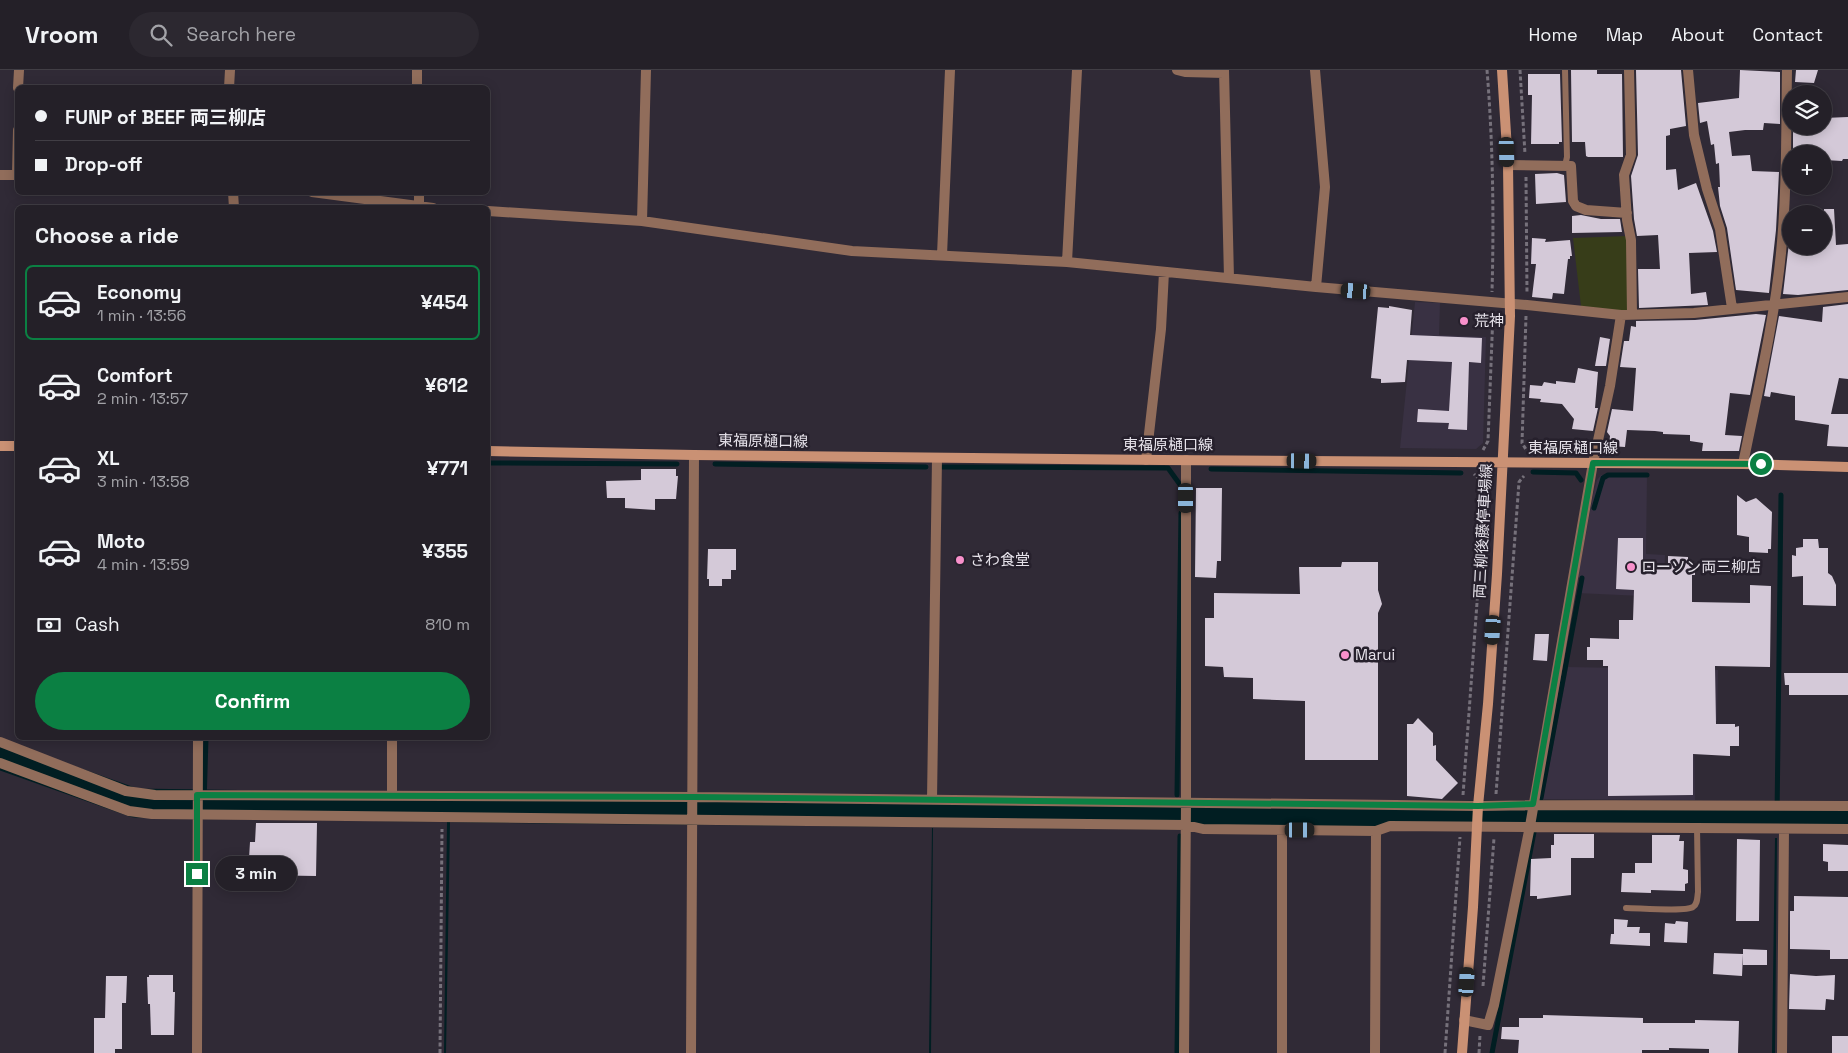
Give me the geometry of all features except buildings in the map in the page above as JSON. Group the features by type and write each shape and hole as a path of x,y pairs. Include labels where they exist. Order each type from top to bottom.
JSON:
{"main road":[{"name":"両三柳後藤停車場線","path":"1462,1053 1478,808 1488,704 1497,574 1510,304 1508,165 1502,70"},
{"path":"0,446 15,446"},
{"name":"東福原樋口線","path":"490,451 937,458 1848,466"}],"street":[{"path":"18,85 19,70"},
{"path":"229,85 230,70"},
{"path":"417,70 417,85"},
{"path":"642,221 646,70"},
{"path":"942,255 950,70"},
{"path":"1067,262 1077,70"},
{"path":"1177,70 1185,72 1224,72 1229,278"},
{"path":"1315,70 1325,187 1316,288"},
{"path":"1629,70 1631,155 1624,175 1631,240 1632,315"},
{"path":"1688,70 1694,135 1707,189 1720,229 1732,308"},
{"path":"1743,464 1774,303 1781,254 1785,202 1787,70"},
{"path":"1508,165 1571,166 1573,200 1576,206 1586,210 1627,213"},
{"path":"0,175 15,175"},
{"path":"333,195 405,205"},
{"path":"490,211 642,221 852,250 1067,262 1316,288 1621,315 1694,313 1774,303 1848,297"},
{"path":"1146,460 1161,329 1164,272"},
{"path":"1464,1020 1488,1025 1494,1005 1530,824 1593,463 1610,386 1621,315"},
{"path":"691,1053 694,799 694,455"},
{"path":"932,800 937,458"},
{"path":"1184,1053 1186,460"},
{"path":"196,1053 198,740"},
{"path":"392,740 392,796"},
{"path":"0,742 126,791 155,795 932,800 1478,808 1496,806 1848,806"},
{"path":"0,764 129,811 152,814 1186,825 1203,829 1376,831 1390,826 1495,827 1530,824 1848,829"},
{"path":"1782,1053 1784,829"},
{"path":"1282,830 1282,1053"},
{"path":"1375,1053 1376,831"}],"lane":[{"path":"1565,70 1567,157 1565,166"},
{"path":"1626,908 1684,909 1693,907 1697,903 1697,828"}],"path":[{"path":"1487,70 1494,242 1492,294"},
{"path":"1520,70 1525,158"},
{"path":"1515,84 1522,84"},
{"path":"1526,173 1527,296"},
{"path":"1478,453 1483,451 1488,441 1493,310"},
{"path":"1526,313 1522,440 1524,448 1532,453"},
{"path":"1516,440 1522,440"},
{"path":"1462,801 1486,493 1485,486 1469,471"},
{"path":"1496,806 1519,487 1520,479 1523,476 1527,476"},
{"path":"1514,487 1519,487"},
{"path":"440,1053 442,816"},
{"path":"1483,994 1495,827"},
{"path":"1446,1053 1461,831"},
{"path":"1479,1053 1481,1024"}],"shaded area":[{"path":"1415,302 1440,303 1439,335 1486,337 1483,443 1476,449 1400,448"},
{"path":"1601,475 1647,476 1646,554 1665,555 1663,597 1577,593 1580,578 1578,577 1593,495 1597,480"},
{"path":"1568,667 1718,670 1717,721 1694,722 1695,800 1543,799"},
{"path":"447,822 450,822 446,1053 444,1053"},
{"path":"932,828 931,1053 929,1053"},
{"path":"1775,838 1777,838 1775,1053 1772,1053"}],"green space":[{"path":"1628,236 1628,312 1581,306 1573,238"}],"waterway":[{"path":"490,463 677,464"},
{"path":"715,464 926,467"},
{"path":"942,467 1168,468 1181,486 1181,492"},
{"path":"1211,469 1461,473"},
{"path":"1533,472 1576,473 1581,480"},
{"path":"1594,508 1603,478 1608,475 1647,475"},
{"path":"1777,817 1781,495"},
{"path":"1177,795 1181,513"},
{"path":"1541,798 1582,578"},
{"path":"204,804 206,740"},
{"path":"0,755 135,803 1179,815 1539,815 1848,818"},
{"path":"1492,1053 1534,832"},
{"path":"1177,1053 1180,836"}],"place":[{"name":"荒神","path":"1464,321"},
{"name":"さわ食堂","path":"960,560"},
{"name":"ローソン両三柳店","path":"1631,567"},
{"name":"Marui","path":"1345,655"}],"route":[{"path":"197,874 197,795 694,797 1478,806 1533,804 1593,463 1761,464"}]}
